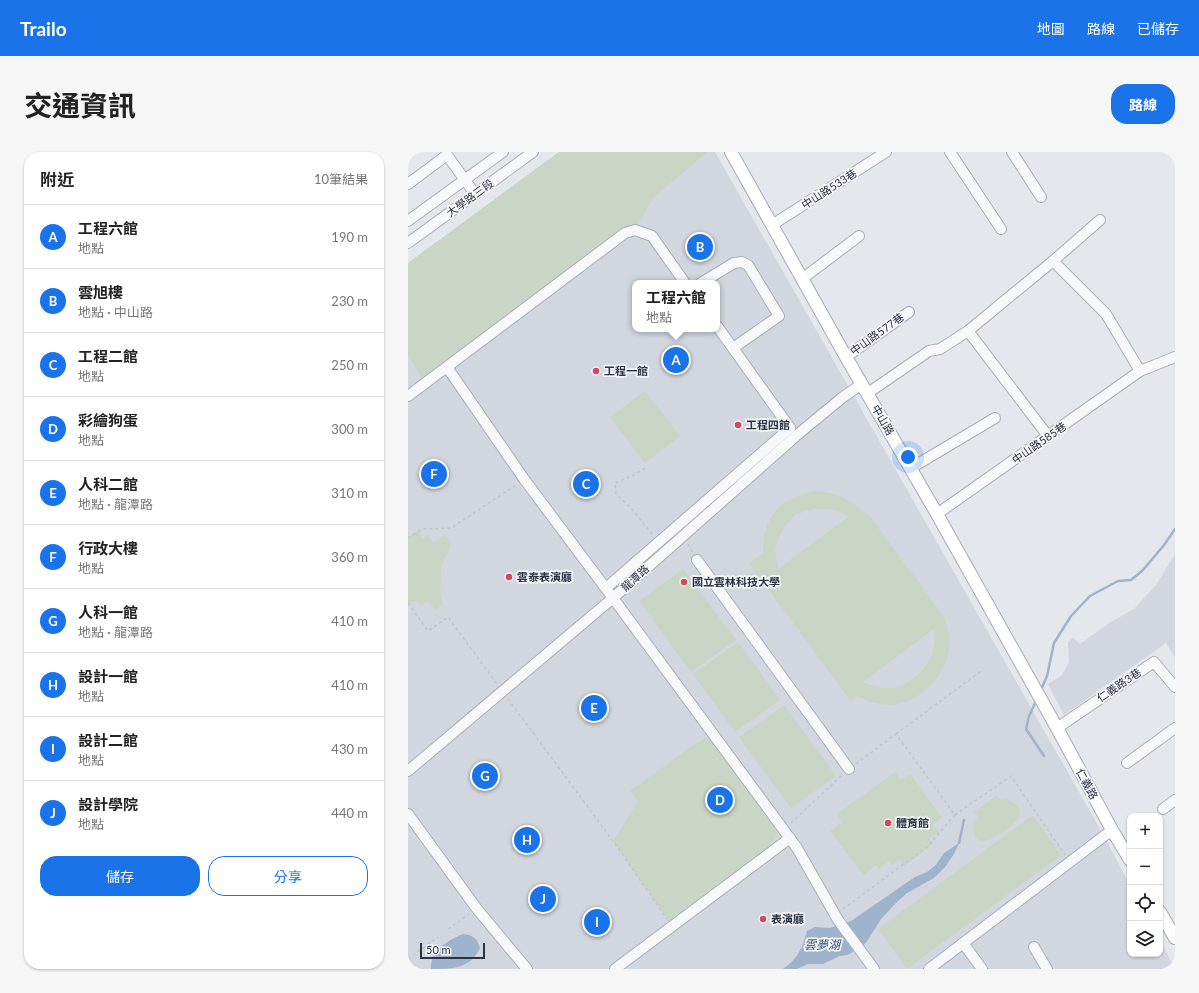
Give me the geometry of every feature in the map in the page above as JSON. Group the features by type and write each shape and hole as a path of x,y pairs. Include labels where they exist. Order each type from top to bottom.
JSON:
{"main road":[{"name":"中山路","path":"731,152 802,280 937,514 1045,707"},
{"name":"仁義路","path":"1045,707 1127,855"},
{"path":"1163,917 1175,938"}],"street":[{"name":"大學路三段","path":"408,220 503,152"},
{"name":"大學路三段","path":"408,243 533,152"},
{"name":"中山路533巷","path":"772,225 886,152"},
{"path":"950,152 1001,229"},
{"path":"1012,152 1041,197"},
{"path":"408,184 448,154 464,180 475,194"},
{"path":"865,389 929,350 940,350 968,331 1100,220"},
{"path":"408,396 625,233 636,230 652,236 684,280"},
{"path":"802,280 859,236"},
{"path":"1053,261 1106,314 1140,371"},
{"path":"706,280 734,263 742,262 748,265 779,316 733,348"},
{"name":"中山路577巷","path":"846,357 909,312"},
{"path":"408,764 609,593 790,428 720,330"},
{"path":"968,331 1048,436"},
{"name":"中山路585巷","path":"937,514 1140,371 1175,357"},
{"path":"447,367 524,479 784,829 797,848 836,917 874,969"},
{"name":"龍潭路","path":"408,771 499,687 843,396 865,389"},
{"path":"910,468 995,418"},
{"path":"697,560 849,769"},
{"name":"仁義路3巷","path":"1057,728 1154,662 1175,688"},
{"path":"1127,763 1175,728"},
{"path":"1163,809 1175,800"},
{"path":"408,814 476,908 527,969"},
{"path":"929,969 1112,830"},
{"path":"615,969 790,838"},
{"path":"963,943 982,969"},
{"path":"1034,947 1047,969"}],"path":[{"path":"645,468 632,476 615,483 616,494 631,508 656,539"},
{"path":"408,538 422,529 451,528 524,479"},
{"path":"408,603 428,631 448,617 613,841 669,921"},
{"path":"784,829 849,769 981,671"},
{"path":"896,734 955,814"},
{"path":"836,917 927,847 955,814 1011,776 1070,862"},
{"path":"448,929 476,908"},
{"path":"408,959 438,937"}],"shaded area":[{"name":"國立雲林科技大學","path":"559,152 715,152 1104,836 1127,879 1127,957 1163,957 1163,946 1175,969 408,969 408,263"},
{"path":"1175,554 1175,657 1166,643 1064,715 1048,684 1062,675 1069,662 1068,642 1073,638 1080,644 1109,623 1134,609 1156,585"}],"green space":[{"path":"559,152 707,152 653,198 635,230 425,383 408,355 408,263"},
{"path":"645,391 680,436 645,463 610,417"},
{"path":"814,491 839,496 851,502 871,518 944,618 949,640 948,653 944,667 927,689 915,697 903,703 889,705 869,701 857,696 850,700 749,563 763,554 766,529 775,512 791,499","holes":["814,509 833,509 849,516 778,569 775,550 779,537 786,525 796,514","934,629 934,645 930,659 916,677 901,686 894,688 880,688 863,682"]},
{"path":"418,531 423,539 428,534 433,543 445,535 451,546 441,566 440,593 443,605 435,610 428,601 421,606 416,600 409,604 408,603 408,538"},
{"path":"683,569 736,640 691,672 639,601"},
{"path":"738,642 780,700 735,732 693,674"},
{"path":"784,705 836,776 791,808 739,737"},
{"path":"708,736 776,825 777,834 771,845 669,921 613,841 638,802 630,791"},
{"name":"體育館","path":"895,772 901,780 910,774 942,818 933,824 939,832 930,839 933,844 904,866 899,859 892,865 889,861 879,869 876,865 863,875 830,831 842,822 837,814"},
{"path":"997,795 1001,801 1006,799 1016,804 1019,811 1019,816 1012,825 997,836 984,841 980,840 975,836 973,828 978,817 974,812"},
{"path":"1033,815 1061,855 907,969 878,929"}],"water":[{"name":"雲夢湖","path":"959,843 954,854 945,867 934,878 907,893 896,903 881,919 866,943 848,955 840,956 823,964 808,964 797,969 783,969 793,961 799,953 807,931 815,927 830,928 851,921 915,877 927,872 936,865 944,853"},
{"path":"463,934 472,936 476,939 480,948 476,955 466,964 460,966 446,969 431,969 431,962 436,951 446,943"}],"waterway":[{"path":"1041,690 1047,676 1054,643 1071,616 1090,596 1118,581 1131,580 1143,570 1175,529"},
{"path":"1037,699 1029,716 1026,729 1044,756"},
{"path":"959,843 964,820"}],"place":[{"name":"雲旭樓","path":"700,247"},
{"name":"工程六館","path":"676,360"},
{"name":"工程一館","path":"596,371"},
{"name":"工程四館","path":"738,425"},
{"name":"行政大樓","path":"434,474"},
{"name":"工程二館","path":"586,484"},
{"name":"雲泰表演廳","path":"509,577"},
{"name":"國立雲林科技大學","path":"684,582"},
{"name":"人科二館","path":"594,708"},
{"name":"人科一館","path":"485,776"},
{"name":"彩繪狗蛋","path":"720,800"},
{"name":"體育館","path":"888,823"},
{"name":"設計一館","path":"527,840"},
{"name":"設計學院","path":"543,899"},
{"name":"表演廳","path":"763,919"},
{"name":"設計二館","path":"597,922"}]}
